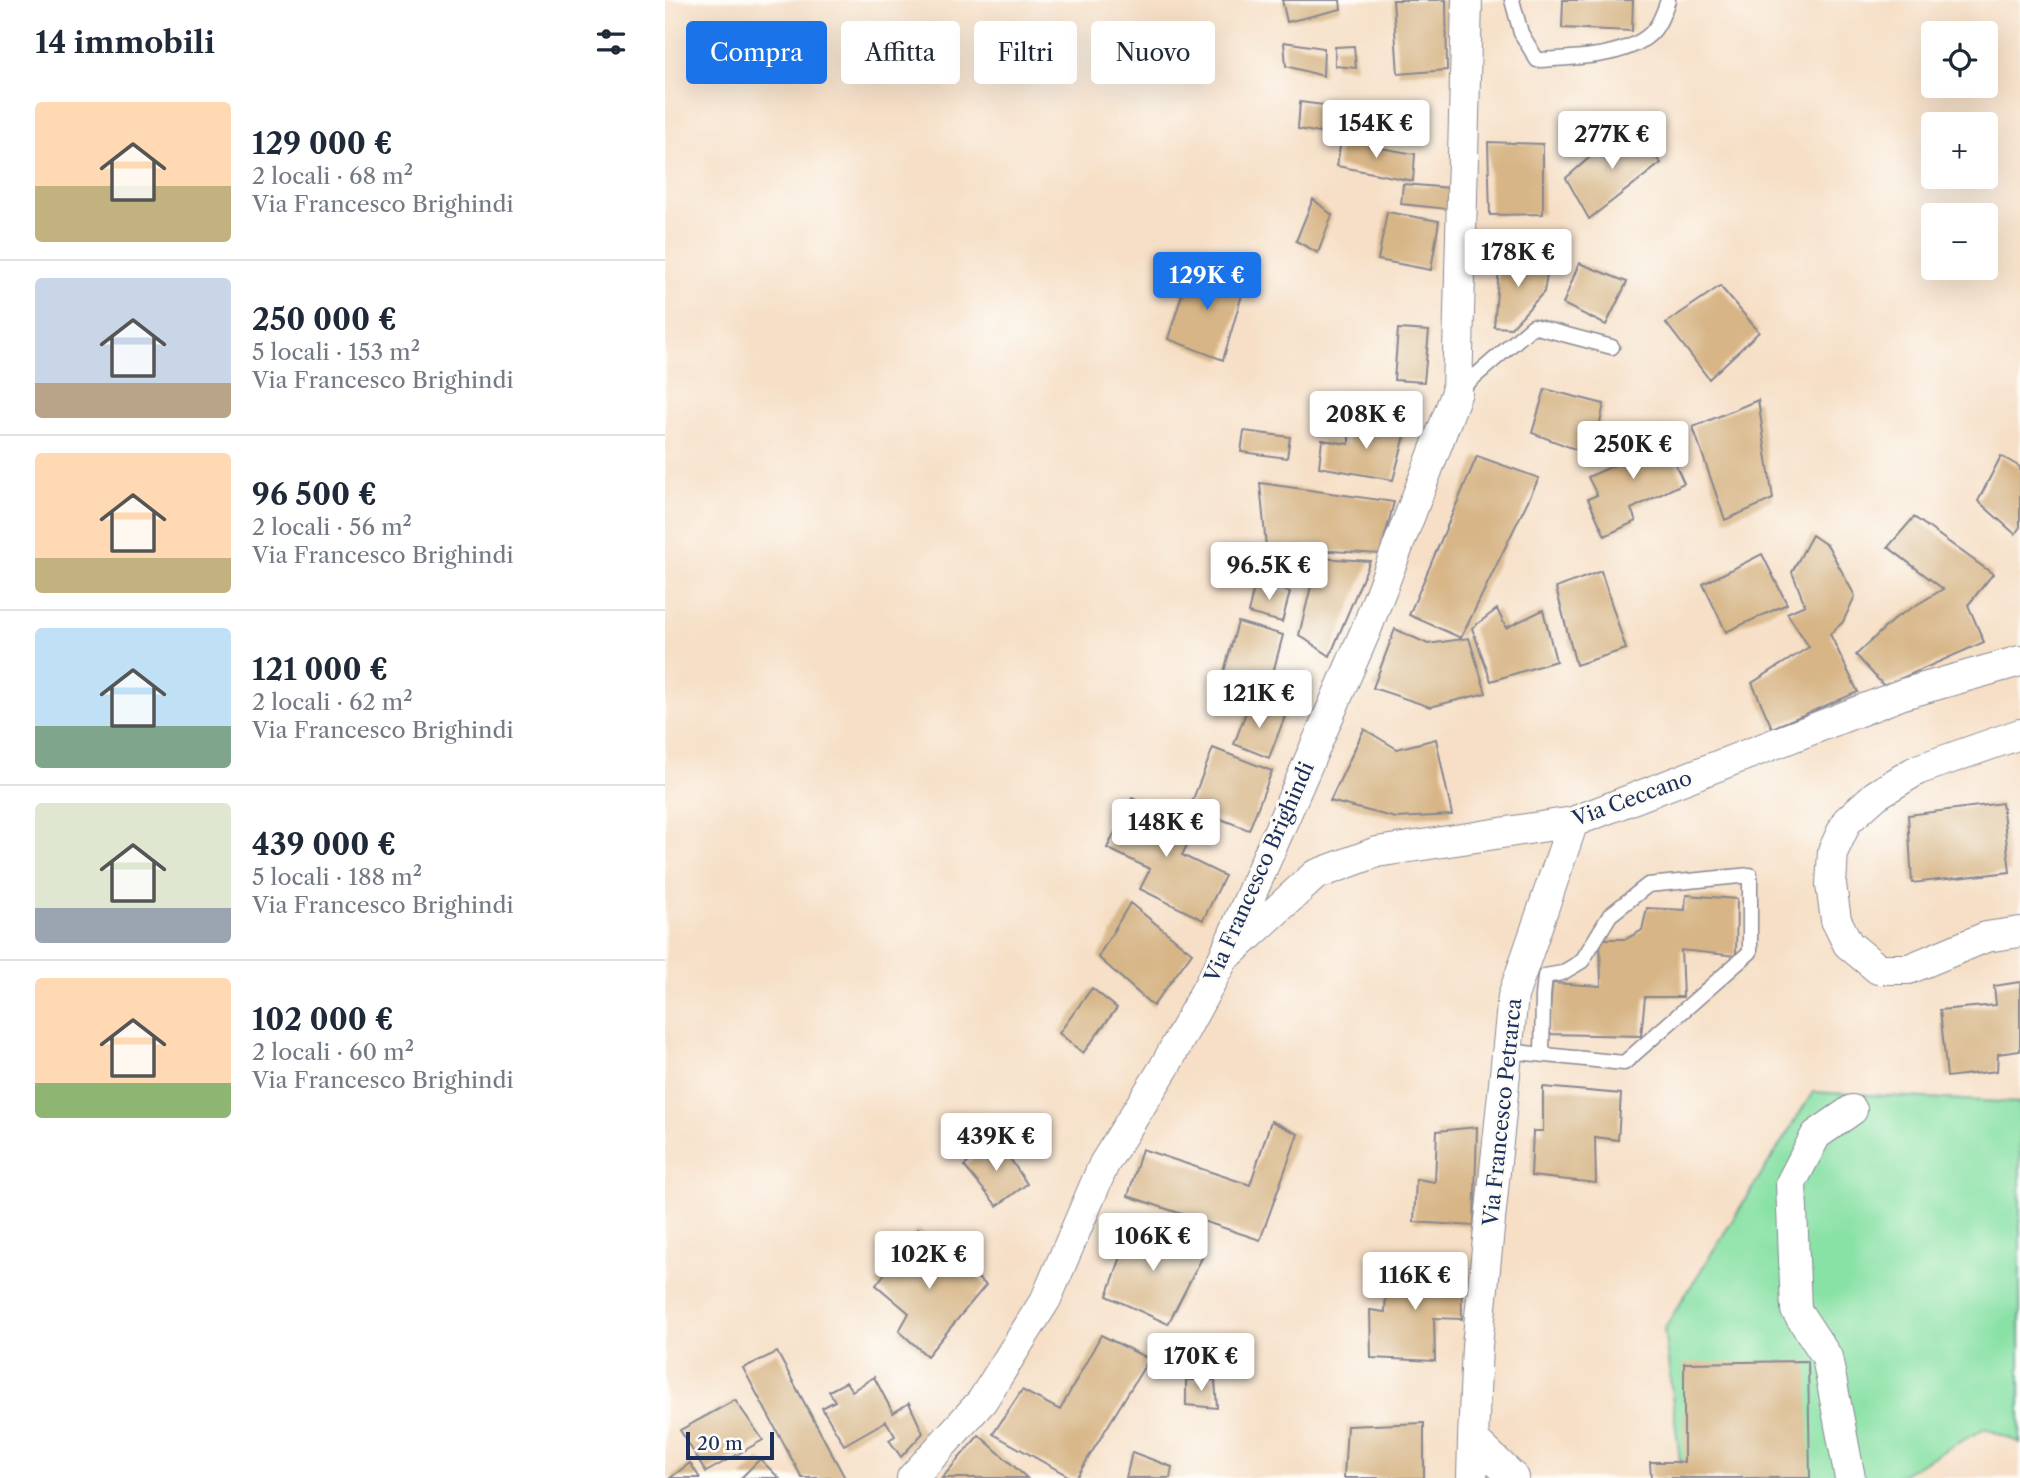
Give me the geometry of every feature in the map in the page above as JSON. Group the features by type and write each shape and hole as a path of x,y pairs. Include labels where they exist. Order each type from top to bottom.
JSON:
{"street":[{"name":"Via Francesco Brighindi","path":"912,1478 982,1401 1046,1299 1104,1164 1164,1068 1222,961 1366,630 1457,392 1467,0"},
{"name":"Via Ceccano","path":"1222,961 1315,875 1377,852 1573,822 1903,694 2020,661"},
{"path":"2020,734 1917,770 1876,795 1847,821 1833,851 1831,885 1836,920 1848,944 1878,969 1909,969 1986,937 2020,932"},
{"name":"Via Francesco Petrarca","path":"1472,1478 1478,1346 1513,996 1573,822"},
{"path":"1850,1478 1827,1357 1796,1310 1791,1183 1816,1135 1852,1111"},
{"path":"1472,1439 1514,1478"}],"lane":[{"path":"1512,0 1521,33 1537,60 1590,57 1628,47 1654,31 1668,0"},
{"path":"1457,392 1533,326 1612,347"},
{"path":"1507,1051 1624,1063 1749,952 1751,876 1648,885 1610,915 1583,961 1562,973 1545,976 1542,1054"}],"green space":[{"path":"1813,1092 2020,1103 2020,1443 1985,1428 1895,1478 1738,1478 1736,1464 1680,1461 1664,1329"}],"building":[{"path":"1282,0 1340,0 1341,9 1287,22"},
{"path":"1393,0 1446,0 1447,70 1398,74"},
{"path":"1563,0 1633,0 1632,31 1562,28"},
{"path":"1284,42 1324,48 1323,76 1286,66"},
{"path":"1354,46 1356,68 1335,66 1335,47"},
{"path":"1300,102 1347,108 1343,137 1298,129"},
{"path":"1628,124 1661,163 1589,219 1566,178"},
{"path":"1341,140 1369,142 1369,146 1415,154 1413,181 1337,166"},
{"path":"1488,142 1543,144 1543,214 1490,215"},
{"path":"1403,184 1450,188 1448,209 1401,204"},
{"path":"1313,199 1332,215 1318,253 1296,241"},
{"path":"1387,212 1439,221 1431,270 1378,260"},
{"path":"1500,257 1549,263 1544,292 1511,328 1494,327"},
{"path":"1579,263 1627,282 1606,325 1563,304"},
{"path":"1191,266 1246,281 1223,360 1168,339"},
{"path":"1720,286 1759,332 1709,379 1666,323"},
{"path":"1398,329 1429,331 1424,382 1394,380"},
{"path":"1545,389 1604,404 1593,456 1532,433"},
{"path":"1758,400 1773,499 1725,520 1693,427"},
{"path":"1349,421 1407,428 1393,480 1319,467 1322,440 1349,444"},
{"path":"1659,428 1684,483 1631,509 1636,521 1605,536 1588,499 1597,495 1588,477 1622,462 1616,447"},
{"path":"1244,431 1290,437 1287,458 1241,452"},
{"path":"1477,456 1539,478 1461,638 1409,615"},
{"path":"2001,456 2020,467 2020,527 2015,534 1978,501"},
{"path":"1260,483 1394,502 1380,554 1266,547"},
{"path":"1914,517 1993,574 1968,605 1984,642 1884,686 1856,655 1895,618 1943,589 1888,547"},
{"path":"1812,535 1828,546 1855,596 1843,622 1830,634 1858,692 1772,728 1752,683 1809,647 1787,613 1805,605 1792,572"},
{"path":"1762,554 1787,604 1726,632 1703,584"},
{"path":"1318,558 1370,561 1330,656 1299,635"},
{"path":"1601,571 1626,649 1576,665 1556,588"},
{"path":"1255,583 1290,592 1282,622 1248,613"},
{"path":"1497,609 1506,628 1543,610 1556,661 1491,681 1472,628"},
{"path":"1238,622 1283,635 1269,688 1223,675"},
{"path":"1395,629 1428,644 1469,638 1486,693 1430,707 1373,688"},
{"path":"1250,702 1285,716 1269,758 1234,744"},
{"path":"1364,729 1397,749 1436,739 1452,815 1396,818 1330,801"},
{"path":"1213,748 1272,771 1249,830 1190,807"},
{"path":"1132,798 1195,829 1182,855 1225,876 1203,920 1140,889 1150,869 1107,848"},
{"path":"2002,803 2010,872 1912,883 1908,815"},
{"path":"1686,895 1737,899 1736,956 1681,950 1683,997 1645,997 1641,1036 1548,1034 1552,983 1601,986 1600,939 1626,939 1642,930 1647,908 1685,910"},
{"path":"1130,903 1192,953 1153,1006 1098,957"},
{"path":"2020,982 2020,1051 1998,1054 1997,1071 1947,1077 1940,1010 1996,1005 1994,986"},
{"path":"1092,988 1117,1008 1083,1053 1059,1033"},
{"path":"1543,1087 1621,1094 1618,1140 1595,1137 1596,1183 1531,1176 1533,1131 1543,1131"},
{"path":"1271,1121 1298,1134 1260,1240 1128,1196 1142,1149 1250,1185"},
{"path":"1477,1127 1474,1226 1414,1222 1416,1179 1435,1182 1437,1131"},
{"path":"997,1139 1027,1184 997,1206 964,1166"},
{"path":"1133,1223 1204,1254 1168,1324 1107,1296"},
{"path":"918,1229 986,1285 927,1356 899,1331 909,1313 876,1285"},
{"path":"1387,1268 1461,1268 1462,1319 1434,1318 1435,1361 1371,1358 1370,1310 1385,1312"},
{"path":"1101,1335 1149,1359 1076,1478 993,1434 1022,1390 1060,1410"},
{"path":"777,1352 845,1478 802,1478 743,1368"},
{"path":"1808,1361 1810,1478 1651,1478 1650,1462 1684,1462 1684,1363"},
{"path":"874,1377 893,1413 909,1403 923,1433 901,1457 889,1440 895,1436 886,1421 844,1445 822,1408 835,1401 829,1391 846,1382 852,1391"},
{"path":"1186,1380 1215,1380 1217,1408 1186,1405"},
{"path":"735,1400 763,1440 706,1472 680,1430"},
{"path":"1424,1423 1424,1478 1344,1478 1347,1426"},
{"path":"979,1435 1027,1478 942,1478"},
{"path":"1132,1452 1172,1467 1170,1478 1126,1478"},
{"path":"760,1459 779,1478 741,1478"},
{"path":"690,1463 700,1478 670,1478"}]}
